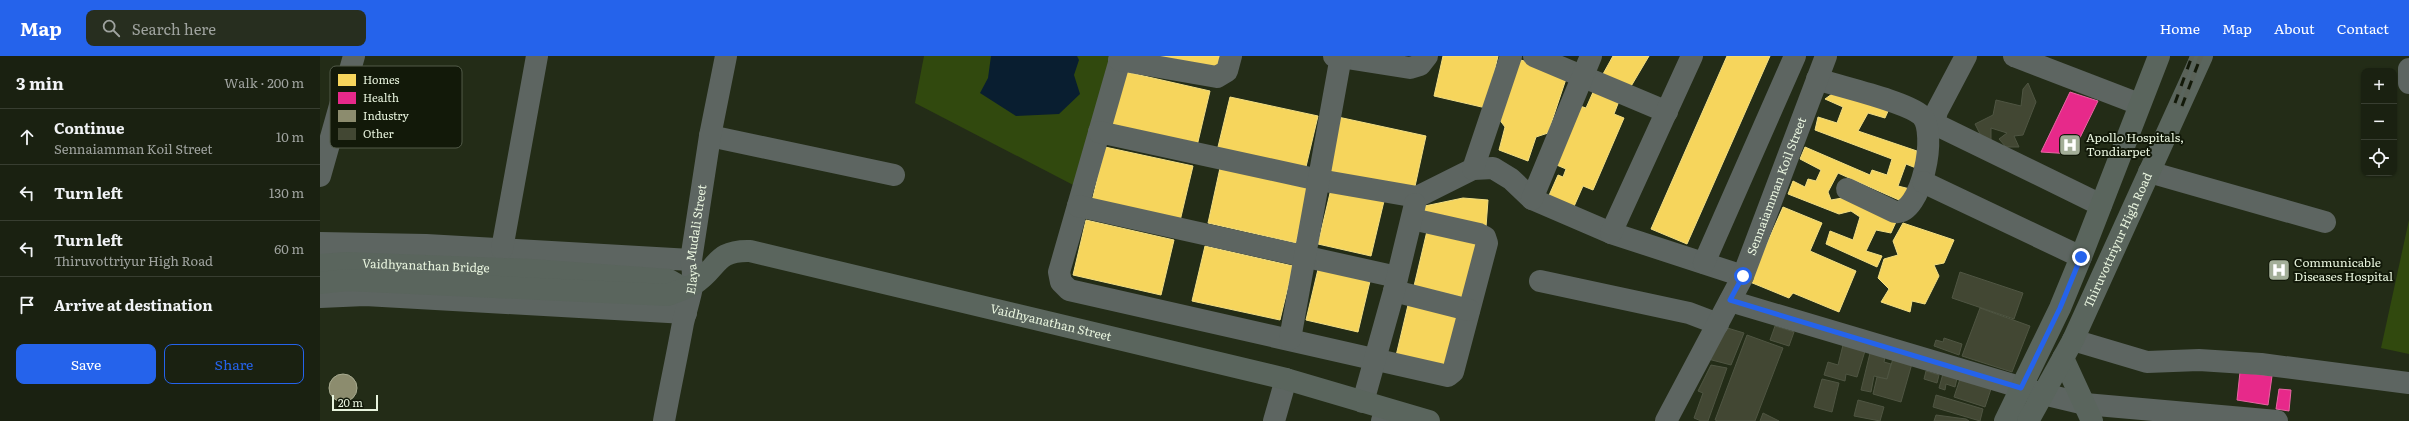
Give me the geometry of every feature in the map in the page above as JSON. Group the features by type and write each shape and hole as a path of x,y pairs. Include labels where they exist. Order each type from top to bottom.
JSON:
{"main road":[{"path":"2005,421 2060,308 2159,56"},
{"name":"Thiruvottriyur High Road","path":"2028,421 2068,349 2202,56"},
{"name":"Vaidhyanathan Street","path":"531,279 668,295 688,286 723,256 733,250 750,251 1286,379 1357,400 1384,415 1429,421"},
{"name":"Vaidhyanathan Bridge","path":"320,265 346,263 531,279"},
{"name":"Vaidhyanathan Bridge","path":"320,283 347,280 531,279"},
{"path":"2068,349 2089,413"}],"street":[{"path":"351,66 354,56"},
{"path":"502,249 537,56"},
{"name":"Elaya Mudali Street","path":"664,421 686,313 688,286 694,272 691,260 710,136 726,56"},
{"path":"1231,56 1227,71 1217,77 1120,58 1060,272 1061,282 1069,290 1448,376 1453,372 1487,243 1485,237 1480,234 1412,219"},
{"path":"1290,339 1319,180 1339,56 1410,68 1420,65 1427,56"},
{"path":"1473,169 1511,56"},
{"path":"1534,56 1667,112"},
{"path":"1532,199 1591,56"},
{"path":"1611,233 1692,56"},
{"path":"1704,263 1795,56"},
{"name":"Sennaiamman Koil Street","path":"1666,421 1743,276 1826,56"},
{"path":"1966,56 1937,111 1935,119 1939,126 2101,205"},
{"path":"2014,56 2139,104"},
{"path":"2409,69 2409,83"},
{"path":"1817,79 1906,106 1922,116 1930,133 1923,182 1906,210 1900,213 1848,189"},
{"path":"1099,132 1319,180 1412,196 1473,169 1482,167 1501,172 1532,199 1611,233 1743,276"},
{"path":"710,136 894,175"},
{"path":"320,176 330,141"},
{"path":"2149,172 2325,222"},
{"path":"1923,182 2081,257"},
{"path":"1357,400 1412,219 1412,196"},
{"path":"1392,281 1412,196"},
{"path":"1078,206 1305,257 1392,281 1469,310"},
{"path":"320,243 376,243 691,260"},
{"path":"1540,281 1689,314 1718,324"},
{"path":"320,297 365,295 686,313"},
{"path":"1730,300 2043,394 2089,413 2277,421"},
{"path":"2068,349 2147,362 2199,360 2261,364 2409,383"},
{"path":"1274,421 1286,379"}],"green space":[{"path":"924,56 1113,56 1079,188 915,103"},
{"path":"2409,220 2409,354 2381,348"}],"water":[{"path":"991,56 1077,56 1079,60 1074,75 1080,94 1059,114 1016,116 980,93 988,78"}],"building: Homes":[{"path":"1154,56 1221,56 1218,70"},
{"path":"1443,56 1498,56 1486,108 1434,96"},
{"path":"1613,56 1649,56 1630,88 1603,74"},
{"path":"1727,56 1770,56 1687,244 1651,229"},
{"path":"1517,59 1568,73 1548,133 1536,137 1528,161 1499,150 1505,127 1499,119"},
{"path":"1122,71 1210,91 1197,146 1109,126"},
{"path":"1594,90 1619,101 1614,114 1624,118 1593,190 1583,186 1572,211 1547,200 1558,175 1563,177 1566,169 1552,163 1577,105 1586,108"},
{"path":"1832,94 1889,109 1885,118 1868,113 1858,131 1917,151 1916,168 1906,164 1898,186 1910,189 1908,204 1838,173 1828,192 1831,200 1848,197 1896,222 1891,233 1876,230 1866,251 1882,256 1877,267 1826,244 1830,231 1853,240 1860,217 1851,211 1839,214 1788,194 1793,181 1805,187 1808,179 1816,181 1821,170 1800,159 1805,147 1870,175 1872,170 1887,175 1892,159 1815,130 1818,117 1837,123 1843,107 1825,99"},
{"path":"1230,97 1318,116 1305,171 1217,151"},
{"path":"1338,117 1426,136 1414,191 1326,171"},
{"path":"1105,147 1193,166 1180,221 1092,201"},
{"path":"1220,168 1308,188 1296,243 1208,223"},
{"path":"1331,189 1384,201 1371,256 1318,244"},
{"path":"1463,198 1488,200 1486,227 1425,218 1420,207"},
{"path":"1783,207 1822,223 1810,251 1856,271 1839,312 1793,293 1789,298 1750,282"},
{"path":"1086,220 1174,240 1161,295 1073,275"},
{"path":"1903,223 1954,240 1944,263 1934,265 1939,276 1925,304 1912,301 1910,312 1881,302 1889,289 1878,278 1884,259 1898,255 1893,241"},
{"path":"1427,231 1479,243 1467,298 1414,286"},
{"path":"1205,246 1293,266 1280,320 1192,301"},
{"path":"1319,265 1371,277 1358,332 1306,320"},
{"path":"1408,305 1461,317 1448,372 1395,360"}],"building: Health":[{"path":"2070,92 2098,101 2072,154 2041,152"},
{"path":"2240,372 2272,376 2268,405 2237,400"},
{"path":"2279,389 2291,390 2289,411 2276,409"}],"building: Industry":[{"path":"343,374 353,378 357,388 353,398 343,402 333,398 329,388 333,378"}],"building: Other":[{"path":"2028,83 2036,102 2023,135 2014,136 2019,147 2006,147 1999,139 2007,133 1991,128 1991,140 1982,138 1975,124 1993,115 1996,100 2021,106 2023,89"},
{"path":"1960,272 2023,293 2014,319 1952,298"},
{"path":"1980,308 2030,326 2012,372 1962,356"},
{"path":"1775,326 1794,332 1789,346 1770,340"},
{"path":"1724,327 1744,333 1731,365 1708,359"},
{"path":"1747,335 1783,348 1755,421 1715,420"},
{"path":"1944,338 1962,344 1959,355 1934,346 1936,340 1943,342"},
{"path":"1843,345 1865,351 1857,377 1846,374 1845,381 1824,375 1828,362 1838,365"},
{"path":"1871,349 1886,352 1884,362 1891,364 1887,379 1874,376 1871,392 1861,390"},
{"path":"1894,355 1913,360 1901,402 1873,394 1877,377 1887,379"},
{"path":"1711,365 1727,368 1708,421 1701,421 1694,418 1703,393 1698,391"},
{"path":"1944,370 1958,374 1955,387 1946,384 1945,390 1939,388"},
{"path":"1926,371 1939,375 1937,383 1924,379"},
{"path":"1961,376 1992,386 1985,407 1954,397"},
{"path":"1822,379 1839,383 1832,412 1814,407"},
{"path":"1936,395 1983,409 1980,421 1933,407"},
{"path":"1858,400 1884,407 1880,421 1854,416"},
{"path":"1763,413 1779,421 1760,421"},
{"path":"1936,415 1966,419 1969,421 1934,421"}],"railway":[{"path":"2175,103 2192,56"},
{"path":"2182,106 2201,56"}],"place":[{"name":"Apollo Hospitals, Tondiarpet","path":"2070,145"},
{"name":"Communicable Diseases Hospital","path":"2279,270"}],"route":[{"path":"1743,276 1730,300 2021,388 2060,308 2081,257"}]}
